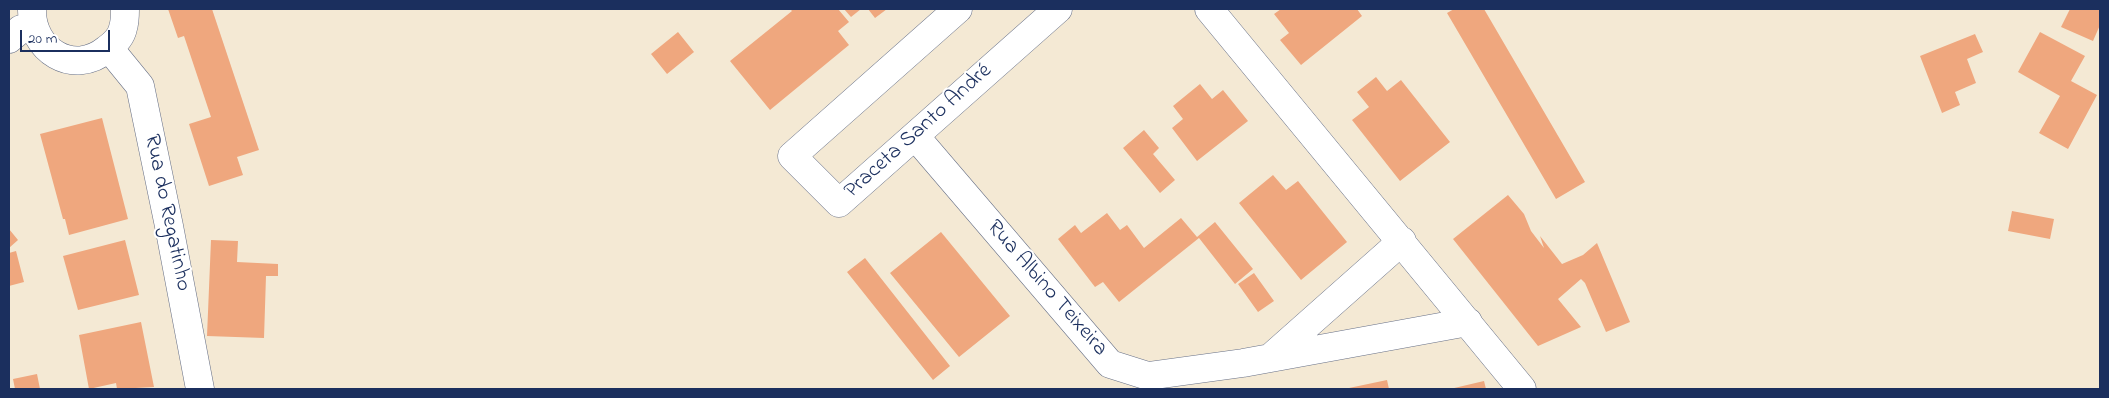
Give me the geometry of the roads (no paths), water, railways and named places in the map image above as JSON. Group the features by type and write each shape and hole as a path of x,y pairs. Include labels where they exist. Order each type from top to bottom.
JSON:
{"street":[{"path":"33,17 39,40 51,52 66,59 81,61 99,56 116,43 123,29 125,9"},
{"name":"Praceta Santo André","path":"958,9 792,156 839,203 1058,9"},
{"path":"1209,9 1522,389"},
{"path":"9,39 33,17"},
{"name":"Rua do Regatinho","path":"109,48 140,86 200,389"},
{"name":"Rua Albino Teixeira","path":"915,136 1110,364 1148,376 1270,358 1468,322"},
{"path":"1270,358 1402,241"}]}
